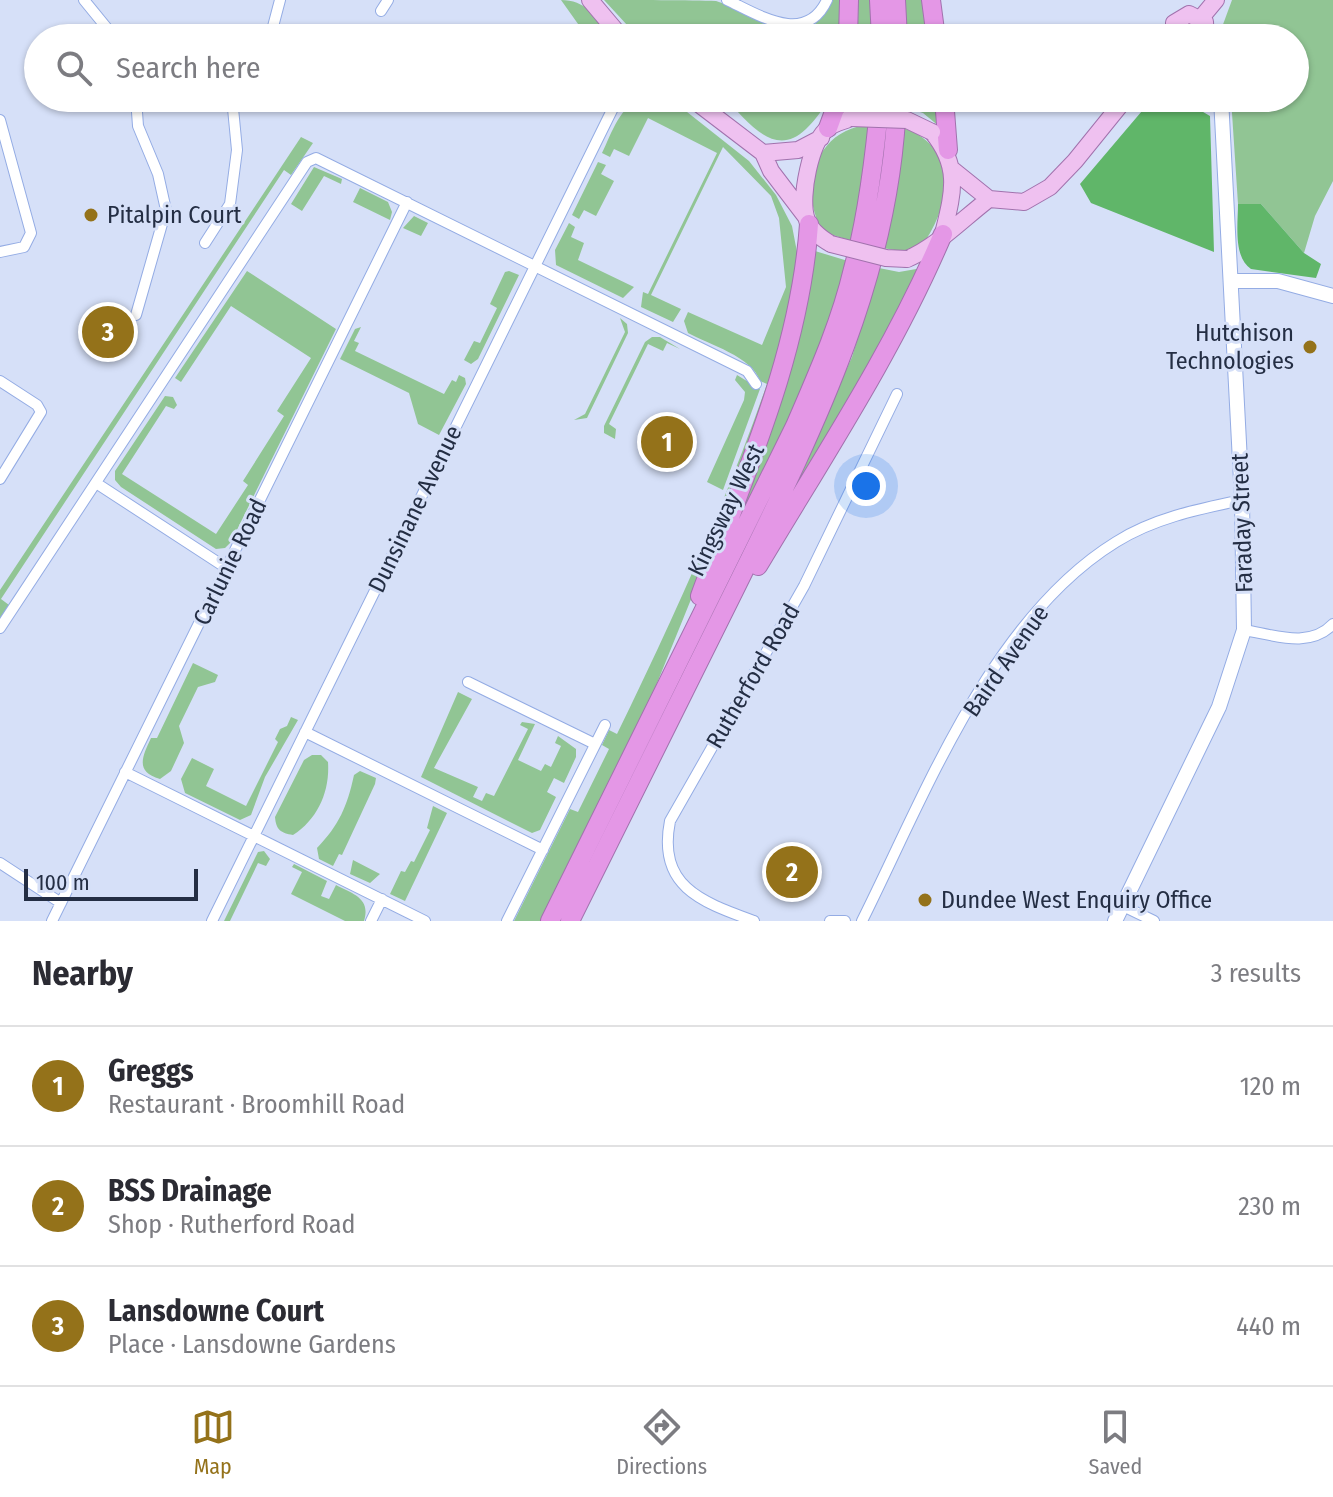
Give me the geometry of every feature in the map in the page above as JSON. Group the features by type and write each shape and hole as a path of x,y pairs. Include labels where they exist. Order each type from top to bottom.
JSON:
{"highway":[{"path":"848,24 849,0"},
{"path":"879,0 880,24"},
{"path":"896,0 897,24"},
{"path":"931,0 934,24"},
{"path":"824,133 833,112"},
{"name":"Kingsway West","path":"550,921 795,426 828,348 853,270 870,184 878,112"},
{"name":"Kingsway West","path":"570,921 807,443 844,355 876,246 888,188 896,112"},
{"path":"945,112 948,150"},
{"path":"666,688 778,383 805,280 807,221"},
{"path":"691,678 869,381 924,280 943,234"}],"main road":[{"path":"590,0 610,24"},
{"path":"1201,18 1216,0"},
{"path":"1176,24 1178,19 1189,14 1201,18 1205,24"},
{"path":"709,112 763,153 771,171 807,221 820,238 831,244 886,258 907,259 925,252 989,199"},
{"path":"953,170 989,199 1024,202 1050,187 1114,112"},
{"path":"763,153 798,150 851,118 907,120 932,132 948,150 953,170 943,234"},
{"path":"807,221 806,177 824,133"}],"street":[{"path":"84,0 104,24"},
{"path":"274,24 280,0"},
{"path":"381,11 388,0"},
{"path":"727,0 777,24"},
{"path":"799,24 812,19 827,0"},
{"path":"136,315 166,210 158,174 138,126 137,112"},
{"path":"205,243 230,204 237,150 233,112"},
{"name":"Dunsinane Avenue","path":"212,921 611,112"},
{"name":"Faraday Street","path":"1115,921 1219,707 1244,630 1242,500 1222,112"},
{"path":"0,120 19,182 30,242 24,247 0,252"},
{"path":"0,628 307,162 316,158 747,371 756,384"},
{"name":"Carlunie Road","path":"52,921 407,202"},
{"path":"1231,281 1278,281 1333,296"},
{"path":"0,381 37,405 41,412 0,479"},
{"name":"Rutherford Road","path":"754,921 701,899 679,881 668,854 670,821 804,586 897,394"},
{"path":"96,483 228,569"},
{"name":"Baird Avenue","path":"862,921 971,706 1007,650 1047,601 1087,561 1118,540 1184,512 1242,500"},
{"path":"1244,630 1311,640 1323,635 1333,624"},
{"path":"468,682 595,744"},
{"path":"507,921 605,725"},
{"path":"305,732 543,850"},
{"path":"125,772 425,921"},
{"path":"0,863 61,903"},
{"path":"371,921 382,899"},
{"path":"1123,906 1154,921"},
{"path":"830,921 845,921"}],"green space":[{"path":"561,0 584,6 601,24 578,24"},
{"path":"604,0 716,1 768,24 626,24"},
{"path":"833,0 843,0 842,24 813,24"},
{"path":"855,0 873,0 874,24 854,24"},
{"path":"904,0 925,0 928,24 905,24"},
{"path":"1232,0 1333,0 1333,181 1315,216 1304,253 1261,204 1238,204 1232,112 1309,112 1309,24 1223,24"},
{"path":"687,112 749,161 776,195 792,226 797,252 801,255 798,288 737,486 638,730 543,921 514,921 570,809 578,812 609,749 602,745 609,730 617,734 658,648 716,518 767,384 760,381 756,372 739,358 688,333 684,321 688,312 762,345 786,287 779,218 771,196 723,147 651,295 681,309 673,322 641,307 643,292 648,294 717,153 648,118 629,156 614,149 610,157 602,153 623,113"},
{"path":"738,112 821,112 794,138 771,139"},
{"path":"920,112 938,112 940,127"},
{"path":"1141,112 1203,112 1210,116 1214,252 1091,203 1080,184"},
{"path":"871,125 852,241 823,232 815,215 812,180 825,148 852,128"},
{"path":"903,128 921,137 934,149 942,164 944,180 943,198 931,232 920,248 900,251 883,248"},
{"path":"301,137 313,143 291,175 284,170 1,599 9,605 0,618 0,590"},
{"path":"598,162 606,165 601,174 614,181 596,216 584,210 579,219 572,215"},
{"path":"314,167 342,179 341,184 324,176 302,211 291,204"},
{"path":"360,188 388,202 392,212 390,220 353,202"},
{"path":"1238,204 1261,204 1304,253 1321,264 1316,278 1251,269 1245,264 1238,240"},
{"path":"414,216 428,223 421,236 403,228"},
{"path":"569,223 575,227 571,237 584,243 578,260 634,287 623,298 556,265 555,250"},
{"path":"815,251 848,261 823,346 740,523 735,521 802,323"},
{"path":"879,268 899,272 922,268 805,477 799,474 852,357"},
{"path":"247,271 336,329 231,542 225,548 216,549 121,487 115,480 115,471 165,396 173,397 177,405 174,409 166,406 122,474 216,534 248,485 243,481 284,416 277,411 311,358 231,306 181,382 175,378"},
{"path":"505,272 519,275 478,359 471,364 464,360 474,341 480,343 497,308 490,304"},
{"path":"620,318 627,324 628,333 587,418 574,420 585,414 625,332"},
{"path":"361,327 354,341 359,343 355,351 444,394 452,380 456,382 459,375 465,378 466,384 439,435 418,424 409,393 340,359 355,329"},
{"path":"652,337 660,337 680,349 667,343 663,351 648,344 609,424 616,429 615,439 604,433 604,426 645,342"},
{"path":"737,375 760,389 723,490 707,482 744,400 745,392 735,380"},
{"path":"193,663 218,675 215,682 198,687 179,726 184,743 171,771 160,779 147,772 143,757 151,738 157,738"},
{"path":"458,692 472,699 434,768 478,787 473,797 482,801 486,793 494,796 528,729 520,725 522,722 535,724 518,760 541,771 545,764 551,767 561,746 555,743 558,736 576,749 576,757 564,783 554,778 547,792 556,797 540,830 532,833 421,777"},
{"path":"291,717 298,720 265,777 251,815 240,820 185,793 181,779 192,758 214,769 206,786 246,806 278,742 275,739 280,729 287,726"},
{"path":"312,755 321,755 328,762 327,783 321,803 302,828 293,835 285,833 278,828 275,817 304,760"},
{"path":"360,771 376,778 375,784 342,855 339,854 333,866 319,859 317,848 337,823 354,775"},
{"path":"433,806 447,813 405,901 390,894 401,871 405,872 411,861 414,862 430,830 427,828"},
{"path":"264,851 270,859 266,866 258,863 230,921 224,921 258,852"},
{"path":"353,860 380,874 370,883 350,874"},
{"path":"294,864 327,881 321,896 329,899 336,885 359,898 365,907 364,921 345,921 291,894 302,872 292,867"}],"place":[{"name":"Pitalpin Court","path":"91,215"},
{"name":"Lansdowne Court","path":"108,332"},
{"name":"Hutchison Technologies","path":"1310,347"},
{"name":"Greggs","path":"667,442"},
{"name":"BSS Drainage","path":"792,872"},
{"name":"Dundee West Enquiry Office","path":"925,900"}]}
